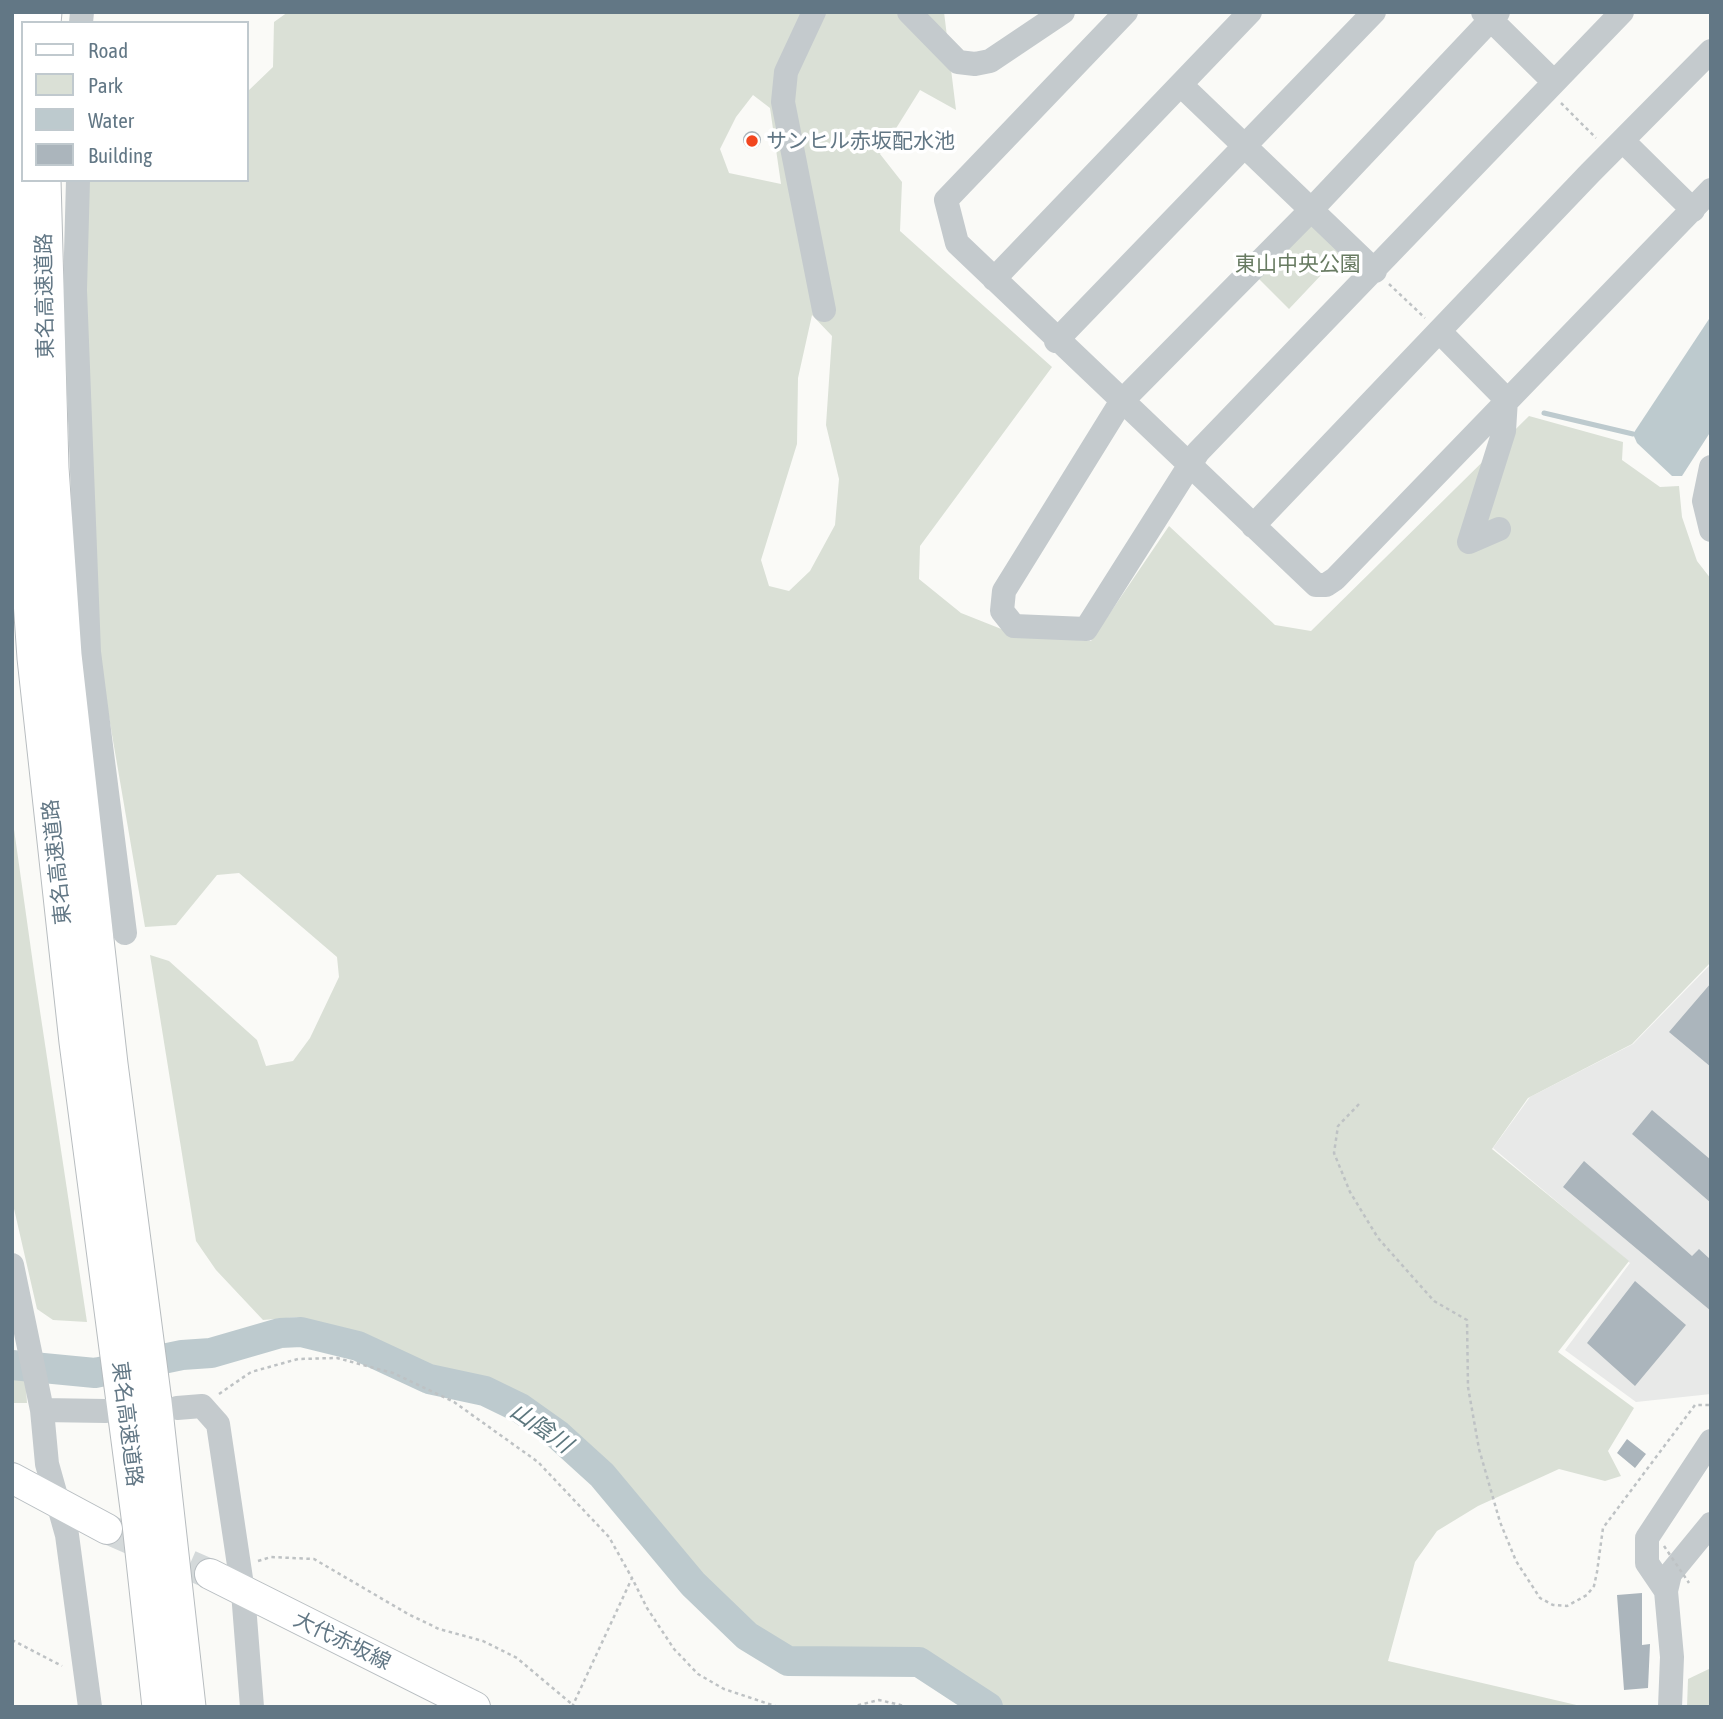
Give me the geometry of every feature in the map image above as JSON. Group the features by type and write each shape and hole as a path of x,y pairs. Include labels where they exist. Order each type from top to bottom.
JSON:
{"highway":[{"name":"東名高速道路","path":"15,12 15,292 22,471 35,658 77,1042 129,1325 188,1707"},
{"name":"東名高速道路","path":"43,182 51,468 64,655 110,1064 129,1325"},
{"name":"東名高速道路","path":"140,1405 160,1707"}],"main road":[{"path":"12,1478 107,1529"},
{"name":"大代赤坂線","path":"210,1574 475,1707"}],"street":[{"path":"814,12 786,72 783,102 824,310"},
{"path":"909,12 958,62 975,64 990,61 1063,12"},
{"path":"1126,12 946,200 957,243 1056,341 1308,581 1316,585 1326,585 1711,190"},
{"path":"993,279 1250,12"},
{"path":"1056,341 1374,12"},
{"path":"1551,86 1490,15 1311,210 1121,402 1004,591 1002,611 1014,626 1086,629 1198,452 1375,271 1622,12"},
{"path":"1253,526 1440,332 1612,142 1711,51"},
{"path":"1181,85 1375,271"},
{"path":"1612,142 1693,209"},
{"path":"78,182 75,290 89,652 125,933"},
{"path":"1440,332 1506,399 1504,431 1469,542 1499,528"},
{"path":"1711,467 1704,501 1711,530"},
{"path":"12,1265 41,1404 47,1464 67,1535 90,1707"},
{"path":"41,1404 202,1406 218,1424 243,1592 252,1707"},
{"path":"1677,1587 1647,1563 1647,1538 1711,1441"},
{"path":"1670,1707 1677,1587 1670,1574 1711,1524"}],"path":[{"path":"1551,86 1612,142"},
{"path":"1375,271 1440,332"},
{"path":"1359,1104 1338,1126 1334,1153 1350,1192 1378,1238 1434,1301 1466,1320 1468,1387 1479,1449 1505,1535 1528,1583 1540,1598 1553,1605 1567,1606 1587,1595 1596,1579 1603,1528 1695,1405 1711,1405"},
{"path":"202,1406 251,1372 298,1359 337,1357 393,1373 454,1402 538,1462 609,1537 647,1608 674,1649 698,1674 724,1689 778,1707"},
{"path":"1664,1546 1677,1587"},
{"path":"243,1592 252,1563 271,1557 313,1559 408,1614 439,1629 483,1641 517,1658 573,1706 632,1578"},
{"path":"12,1640 88,1679"},
{"path":"851,1707 879,1700 909,1707"}],"shaded area":[{"path":"1711,964 1711,1394 1636,1402 1565,1350 1630,1263 1493,1148 1530,1097 1633,1044"}],"green space":[{"path":"288,12 944,12 956,110 920,90 880,154 902,182 900,231 1052,367 920,546 919,579 961,613 1019,636 1091,641 1169,526 1275,625 1311,631 1529,416 1623,442 1622,460 1660,487 1679,486 1682,517 1697,561 1711,579 1711,962 1632,1044 1528,1098 1492,1149 1629,1261 1558,1352 1634,1408 1608,1451 1621,1476 1605,1481 1559,1469 1478,1506 1437,1531 1415,1562 1388,1661 1585,1707 999,1707 902,1652 785,1653 741,1620 695,1574 612,1471 555,1418 492,1382 434,1369 371,1348 298,1317 263,1320 216,1270 196,1241 150,955 169,961 257,1040 266,1066 293,1061 310,1038 339,977 337,957 239,873 217,875 176,925 145,927 98,653 83,182 248,182 248,91 273,67 274,22","holes":["753,95 770,108 781,184 729,173 720,149 736,117","812,315 832,336 826,425 839,479 835,525 810,571 789,591 769,586 761,560 797,444 798,378"]},
{"name":"東山中央公園","path":"1310,224 1341,254 1289,309 1255,275"},
{"path":"12,815 87,1322 53,1320 37,1309 12,1200"},
{"path":"12,1369 25,1372 27,1403 12,1403"},
{"path":"1711,1668 1711,1707 1687,1707 1688,1679"}],"water":[{"path":"1711,316 1711,431 1682,476 1672,476 1637,443 1633,434"}],"building":[{"name":"サンヒル赤坂配水池","path":"752,131 758,134 761,140 758,146 752,149 746,146 743,140 746,134"},
{"path":"1711,983 1711,1067 1669,1032"},
{"path":"1652,1110 1711,1160 1711,1203 1632,1134"},
{"path":"1584,1161 1692,1256 1699,1249 1711,1260 1711,1311 1563,1187"},
{"path":"1635,1281 1686,1325 1635,1386 1587,1343"},
{"path":"1627,1439 1646,1454 1635,1468 1617,1453"},
{"path":"1642,1593 1642,1645 1650,1644 1648,1688 1624,1690 1617,1595"}],"waterway":[{"path":"1544,413 1633,434"},
{"name":"山陰川","path":"12,1365 95,1373 182,1355 211,1353 280,1333 301,1332 358,1346 429,1379 485,1391 520,1408 558,1435 602,1475 693,1584 747,1636 788,1661 919,1662 988,1707"}],"tunnel":[{"path":"107,1529 210,1574"}],"place":[{"name":"サンヒル赤坂配水池","path":"752,141"}]}
